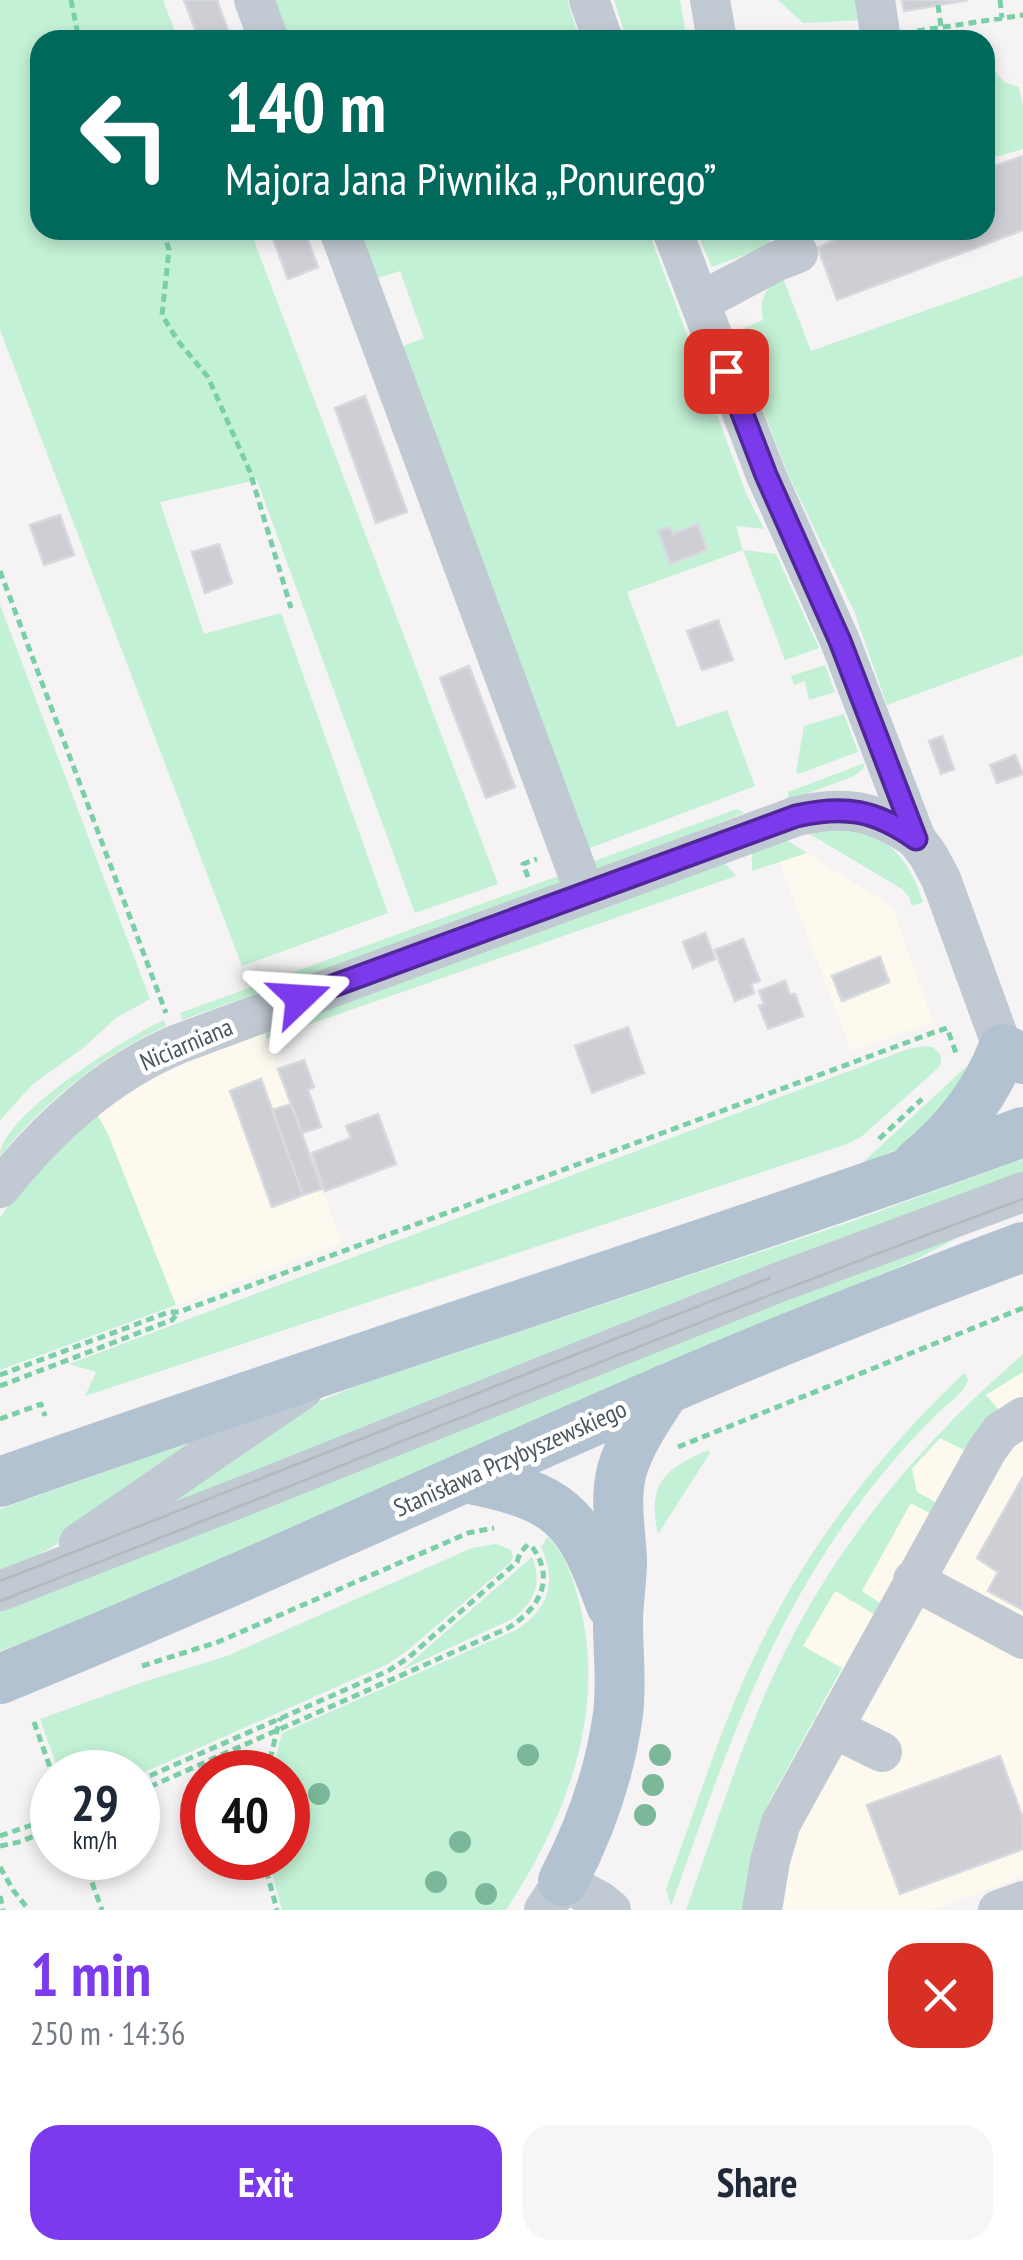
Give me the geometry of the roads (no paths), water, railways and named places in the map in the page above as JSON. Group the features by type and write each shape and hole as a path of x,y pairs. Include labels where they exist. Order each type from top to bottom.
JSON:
{"main road":[{"path":"901,1176 931,1152 972,1108 1002,1048"},
{"path":"0,1482 1023,1132"},
{"name":"Stanisława Przybyszewskiego","path":"0,1679 666,1389 1023,1247"},
{"path":"554,1895 582,1843 598,1800 618,1713 622,1562 618,1499 622,1471 642,1425 666,1389"},
{"path":"465,1478 527,1494 568,1519 590,1552 618,1624"}],"street":[{"path":"254,0 265,30"},
{"path":"589,0 600,30"},
{"path":"710,0 715,30"},
{"path":"344,240 585,894"},
{"path":"676,240 766,475 840,641 916,839 941,879 1002,1048"},
{"path":"700,302 798,253"},
{"name":"Niciarniana","path":"0,1188 26,1156 86,1099 132,1066 178,1044 796,816 827,809 859,811 891,822 916,839"},
{"path":"5,1589 777,1283 1023,1192"},
{"path":"5,1589 54,1560 300,1391 359,1358"},
{"path":"762,1910 781,1823 987,1450 1001,1431 1023,1417"},
{"path":"914,1580 1023,1640"},
{"path":"833,1728 882,1752"},
{"path":"554,1895 600,1901 611,1910"},
{"path":"998,1910 1023,1901"}],"tram line":[{"path":"0,1601 638,1347 1023,1199"},
{"path":"0,1581 770,1278"}]}
